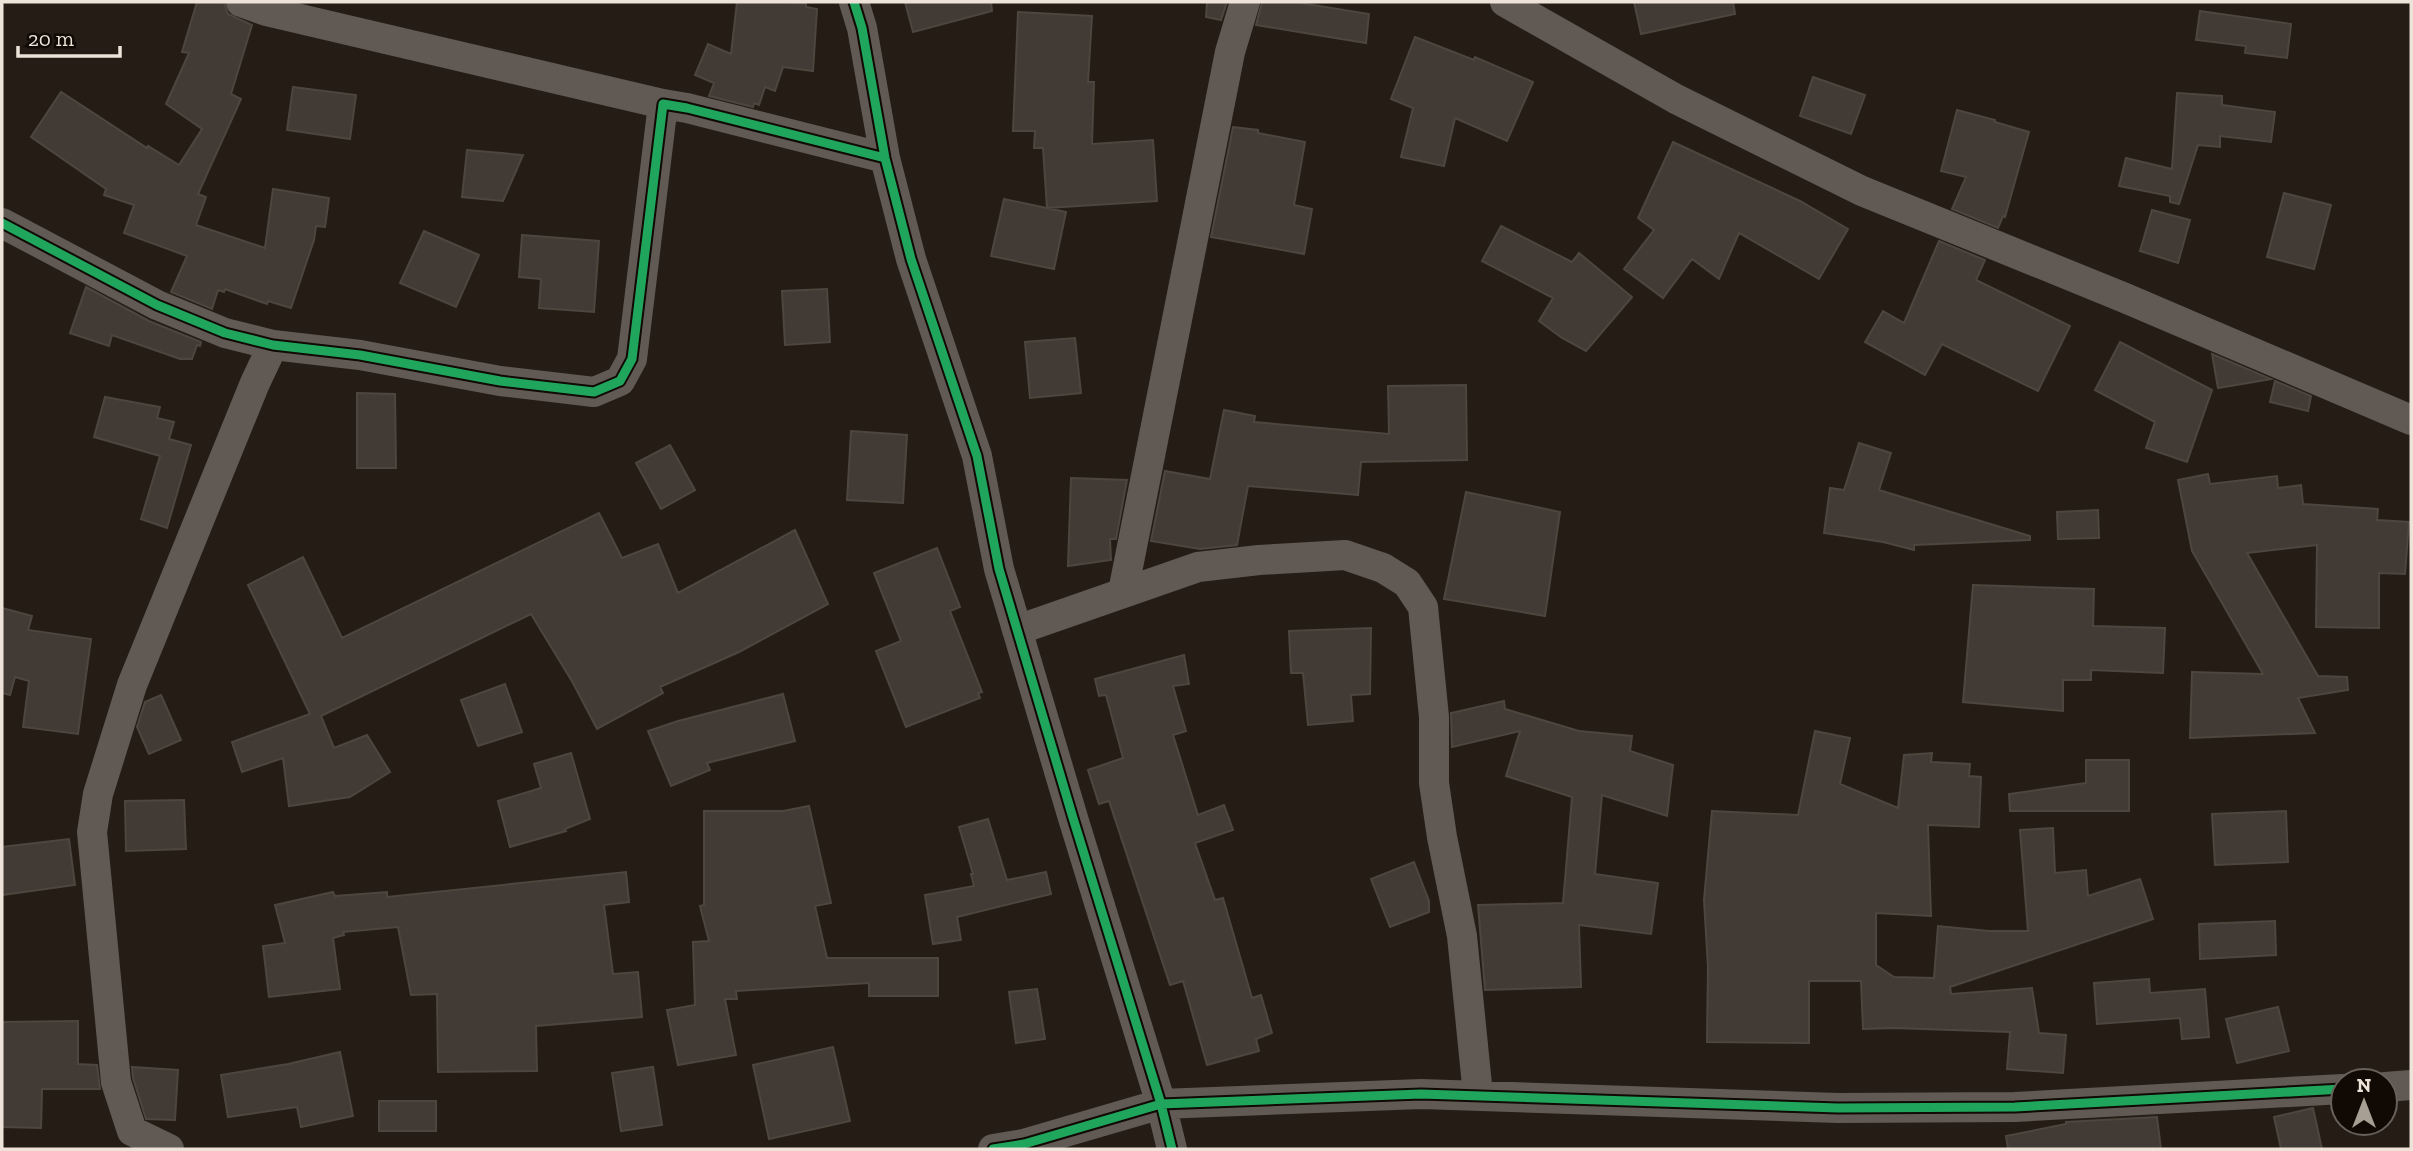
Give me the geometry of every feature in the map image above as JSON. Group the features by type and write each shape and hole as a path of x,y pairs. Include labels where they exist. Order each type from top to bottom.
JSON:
{"street":[{"path":"241,2 266,11 687,108 885,158"},
{"path":"854,2 862,28 885,158 911,259 976,456 999,569 1161,1104 1172,1149"},
{"path":"1123,592 1230,52 1245,2"},
{"path":"1505,2 1676,99 1862,191 2125,298 2411,420"},
{"path":"2,223 157,305 225,333 273,345 360,355 500,382 594,392 620,382 632,359 663,104"},
{"path":"169,1149 132,1131 116,1082 92,832 98,794 132,685 273,345"},
{"path":"1017,630 1198,567 1345,555 1383,568 1407,583 1423,607 1434,717 1434,783 1462,936 1478,1096"},
{"path":"993,1149 1024,1143 1161,1104 1421,1094 1838,1108 2015,1107 2329,1090"}],"building":[{"path":"197,2 224,2 228,14 252,25 231,94 241,99 198,194 206,197 196,225 265,248 273,189 329,198 325,227 316,226 314,240 291,308 268,301 267,304 225,289 224,292 218,290 212,309 171,292 187,256 124,233 134,205 104,195 106,189 31,137 61,92 147,148 148,146 179,165 202,129 166,104 189,53 182,52"},
{"path":"737,2 785,2 806,4 806,7 817,9 813,71 783,67 775,91 765,87 759,105 754,103 753,107 709,96 714,83 695,75 708,44 731,54"},
{"path":"905,2 991,2 992,11 913,32"},
{"path":"1207,2 1227,2 1221,20 1206,17"},
{"path":"1262,2 1295,2 1369,14 1366,43 1256,25"},
{"path":"1634,2 1733,2 1735,14 1641,34"},
{"path":"2200,11 2291,24 2287,58 2245,53 2246,46 2196,40"},
{"path":"1018,12 1092,16 1088,82 1094,82 1092,144 1153,140 1157,201 1047,208 1043,148 1034,148 1035,131 1013,131"},
{"path":"1415,37 1474,60 1475,57 1533,82 1507,141 1455,118 1444,166 1401,157 1413,108 1391,99"},
{"path":"1813,77 1865,95 1851,134 1800,116"},
{"path":"293,87 356,95 350,139 287,130"},
{"path":"2177,93 2222,96 2222,105 2275,112 2271,142 2220,136 2220,147 2198,145 2179,204 2170,202 2170,196 2119,186 2126,158 2172,169"},
{"path":"1957,110 2029,132 2005,217 2003,216 1998,228 1952,209 1966,177 1941,171"},
{"path":"1233,127 1258,130 1258,133 1305,142 1294,205 1312,209 1304,254 1211,237"},
{"path":"1673,142 1800,201 1848,229 1819,279 1739,233 1719,279 1692,259 1663,298 1624,269 1654,230 1638,218"},
{"path":"467,150 523,155 503,201 462,197"},
{"path":"2284,193 2331,205 2314,269 2267,257"},
{"path":"1004,199 1066,212 1054,269 991,256"},
{"path":"2152,210 2190,220 2178,263 2140,251"},
{"path":"1501,226 1572,262 1579,253 1632,297 1586,351 1539,321 1553,298 1482,261"},
{"path":"424,231 479,255 456,307 400,283"},
{"path":"522,235 599,241 594,312 539,308 541,279 519,277"},
{"path":"1939,241 1985,260 1976,280 2070,326 2038,391 1942,344 1925,375 1865,342 1883,311 1904,323"},
{"path":"86,287 149,321 201,342 200,346 197,345 192,359 180,359 112,335 109,346 70,333"},
{"path":"827,289 830,342 785,345 782,291"},
{"path":"1075,338 1081,393 1030,398 1025,342"},
{"path":"2120,342 2212,390 2187,462 2146,448 2155,422 2095,390"},
{"path":"2212,354 2271,379 2218,388"},
{"path":"2275,381 2311,396 2308,411 2270,402"},
{"path":"1466,385 1467,460 1361,462 1358,495 1248,486 1237,545 1200,549 1151,541 1165,471 1210,479 1224,410 1255,416 1254,422 1389,434 1388,386"},
{"path":"357,393 395,394 396,468 357,468"},
{"path":"105,397 160,407 157,418 174,422 169,439 191,445 167,528 141,519 160,456 94,437"},
{"path":"851,431 907,435 903,503 847,500"},
{"path":"1859,443 1891,453 1879,490 2030,536 2030,540 1914,545 1914,550 1883,542 1824,533 1830,488 1844,490"},
{"path":"670,445 695,490 661,509 636,463"},
{"path":"2208,474 2210,484 2277,476 2278,488 2301,485 2303,504 2378,509 2377,520 2409,522 2405,574 2379,573 2379,628 2316,627 2317,545 2247,553 2318,676 2347,677 2348,690 2298,698 2315,733 2190,738 2192,672 2263,674 2192,551 2178,480"},
{"path":"1071,478 1127,480 1116,539 1110,539 1111,560 1068,566"},
{"path":"1466,492 1560,512 1545,616 1444,599"},
{"path":"2098,510 2099,538 2058,539 2057,512"},
{"path":"599,513 622,558 658,544 678,593 795,530 828,604 739,652 660,687 663,693 597,729 531,614 321,716 334,748 367,735 390,772 350,797 289,806 283,758 242,772 232,742 310,714 248,585 303,557 342,638"},
{"path":"937,548 960,607 950,611 982,692 978,693 980,698 906,727 876,651 901,641 874,573"},
{"path":"1973,585 2094,589 2093,626 2165,628 2163,673 2091,670 2091,680 2063,680 2063,711 1963,702"},
{"path":"2,608 32,616 28,630 91,639 78,734 23,727 29,681 15,677 10,695 2,693"},
{"path":"1371,628 1370,694 1351,695 1353,721 1308,725 1303,673 1291,673 1289,631"},
{"path":"1184,655 1189,684 1173,686 1186,731 1173,735 1198,815 1224,805 1233,830 1195,843 1215,900 1223,898 1252,998 1261,995 1272,1033 1256,1039 1259,1051 1207,1065 1183,981 1170,985 1109,801 1099,804 1088,770 1123,758 1106,695 1099,696 1095,679"},
{"path":"505,684 522,732 478,746 461,700"},
{"path":"783,694 795,741 707,763 710,770 671,786 648,731"},
{"path":"161,695 181,740 149,754 137,727 145,702"},
{"path":"1504,701 1505,709 1579,731 1632,736 1630,751 1673,765 1667,816 1602,795 1595,874 1658,883 1651,934 1579,925 1581,987 1485,990 1478,905 1563,903 1572,797 1506,776 1520,731 1452,747 1451,713"},
{"path":"1815,731 1850,738 1840,784 1898,808 1904,755 1932,753 1931,762 1970,764 1969,776 1981,777 1979,827 1928,825 1931,916 1876,913 1876,965 1894,977 1934,978 1938,926 1989,931 2028,931 2020,830 2053,828 2055,873 2086,870 2088,896 2140,879 2153,919 1950,987 1951,994 2032,988 2039,1033 2066,1035 2063,1073 2007,1069 2010,1032 1863,1029 1861,981 1809,981 1809,1043 1707,1042 1708,967 1704,900 1712,811 1798,815"},
{"path":"571,753 590,819 565,829 566,831 510,847 498,801 541,788 534,764"},
{"path":"2086,760 2129,760 2129,811 2010,811 2009,794 2086,783"},
{"path":"184,800 186,849 126,851 125,801"},
{"path":"809,806 831,903 815,906 827,958 938,958 938,996 869,996 869,983 736,991 737,999 725,999 736,1055 678,1065 667,1010 695,1005 693,942 709,941 700,906 704,905 704,811 783,811"},
{"path":"2286,811 2288,862 2215,865 2212,814"},
{"path":"988,819 1007,880 1046,872 1051,894 957,917 961,940 933,944 925,895 974,886 959,827"},
{"path":"69,839 75,885 2,895 2,847"},
{"path":"1414,862 1429,901 1429,912 1390,927 1371,879"},
{"path":"626,872 629,902 604,905 613,974 638,972 642,1017 536,1026 537,1071 438,1072 437,994 411,995 398,927 343,932 344,935 333,938 340,989 269,997 263,946 285,943 275,905 333,892 335,896 387,892 387,897"},
{"path":"2275,921 2276,955 2200,959 2199,924"},
{"path":"2149,979 2150,993 2205,989 2209,1037 2182,1039 2180,1018 2097,1024 2094,983"},
{"path":"1037,989 1045,1039 1016,1043 1009,992"},
{"path":"2278,1007 2289,1051 2237,1063 2226,1019"},
{"path":"78,1021 78,1064 97,1065 100,1089 42,1089 41,1128 2,1127 2,1022"},
{"path":"833,1047 850,1121 769,1139 753,1065"},
{"path":"340,1052 353,1116 301,1127 297,1107 228,1117 221,1075"},
{"path":"132,1067 178,1070 175,1120 146,1119"},
{"path":"653,1067 662,1125 621,1131 612,1073"},
{"path":"379,1101 436,1101 436,1131 379,1131"},
{"path":"2313,1108 2322,1149 2281,1149 2274,1117"},
{"path":"2157,1117 2161,1149 2008,1149 2006,1136 2066,1122"}],"cycle path":[{"path":"854,2 862,28 885,158 911,259 977,456 999,569 1161,1104 1172,1149"},
{"path":"2,223 157,305 225,333 273,345 360,355 500,381 594,392 620,381 632,359 663,104 885,158"},
{"path":"993,1149 1024,1144 1161,1104 1421,1094 1838,1108 2015,1107 2329,1090"}]}
